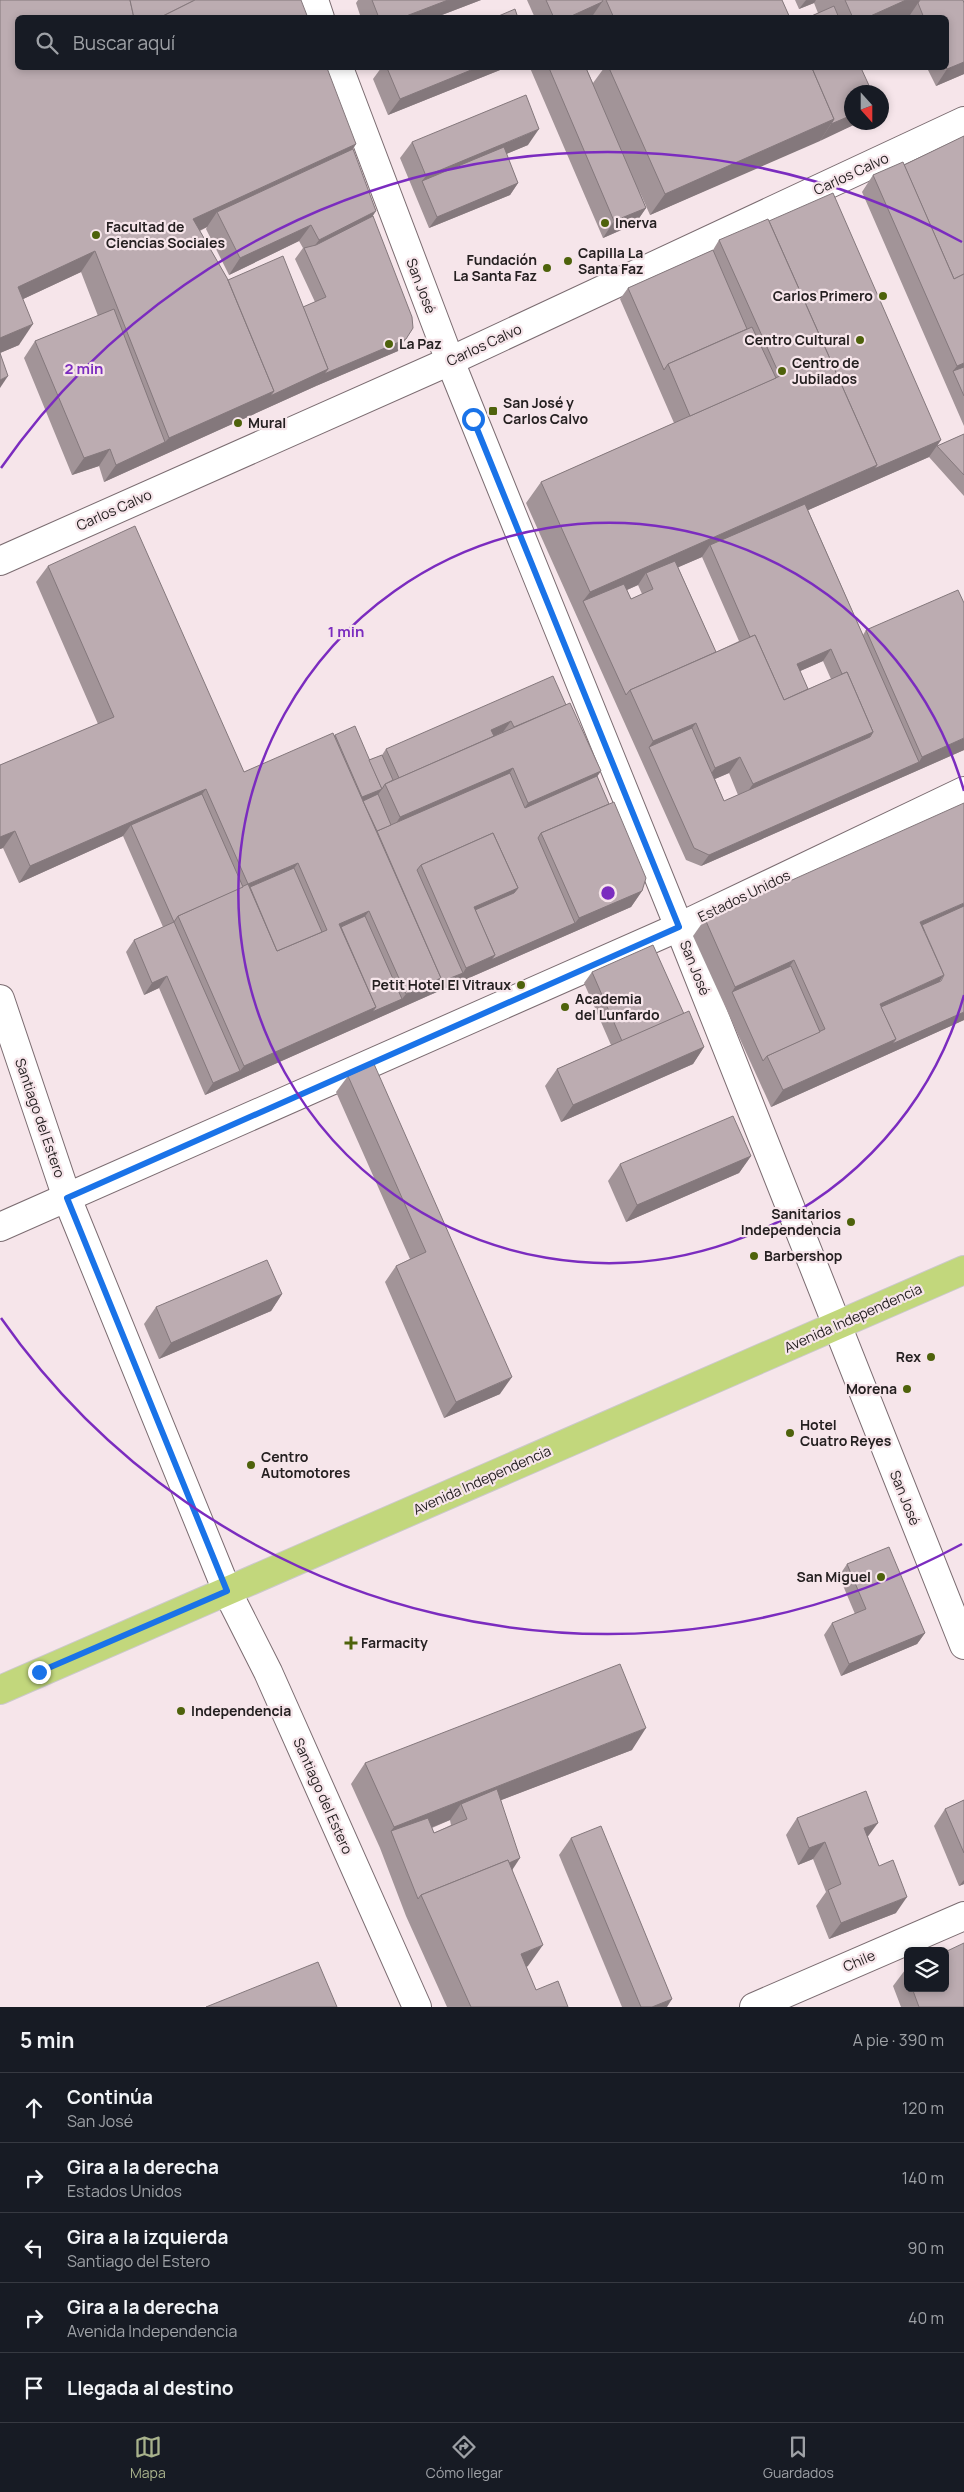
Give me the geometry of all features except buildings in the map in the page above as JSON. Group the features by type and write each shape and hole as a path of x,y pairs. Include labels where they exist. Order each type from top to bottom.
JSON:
{"main road":[{"name":"Avenida Independencia","path":"0,1690 964,1270"}],"street":[{"path":"314,0 319,15"},
{"name":"San José","path":"340,70 450,361 679,927 964,1645"},
{"name":"Carlos Calvo","path":"0,561 450,361 964,121"},
{"name":"Estados Unidos","path":"0,1227 679,927 964,791"},
{"name":"Santiago del Estero","path":"0,999 67,1198 227,1591 272,1681 417,2007"},
{"name":"Chile","path":"754,2007 964,1916"}],"place":[{"name":"Inerva","path":"605,223"},
{"name":"Facultad de Ciencias Sociales","path":"96,235"},
{"name":"Capilla La Santa Faz","path":"568,261"},
{"name":"Fundación La Santa Faz","path":"547,268"},
{"name":"Carlos Primero","path":"883,296"},
{"name":"Centro Cultural","path":"860,340"},
{"name":"La Paz","path":"389,344"},
{"name":"Centro de Jubilados","path":"782,371"},
{"name":"San José y Carlos Calvo","path":"493,411"},
{"name":"Mural","path":"238,423"},
{"name":"Petit Hotel El Vitraux","path":"521,985"},
{"name":"Academia del Lunfardo","path":"565,1007"},
{"name":"Sanitarios Independencia","path":"851,1222"},
{"name":"Barbershop","path":"754,1256"},
{"name":"Rex","path":"931,1357"},
{"name":"Morena","path":"907,1389"},
{"name":"Hotel Cuatro Reyes","path":"790,1433"},
{"name":"Centro Automotores","path":"251,1465"},
{"name":"San Miguel","path":"881,1577"},
{"name":"Farmacity","path":"351,1643"},
{"name":"Independencia","path":"181,1711"}],"route":[{"path":"39,1672 227,1591 67,1198 679,927 473,419"}]}
